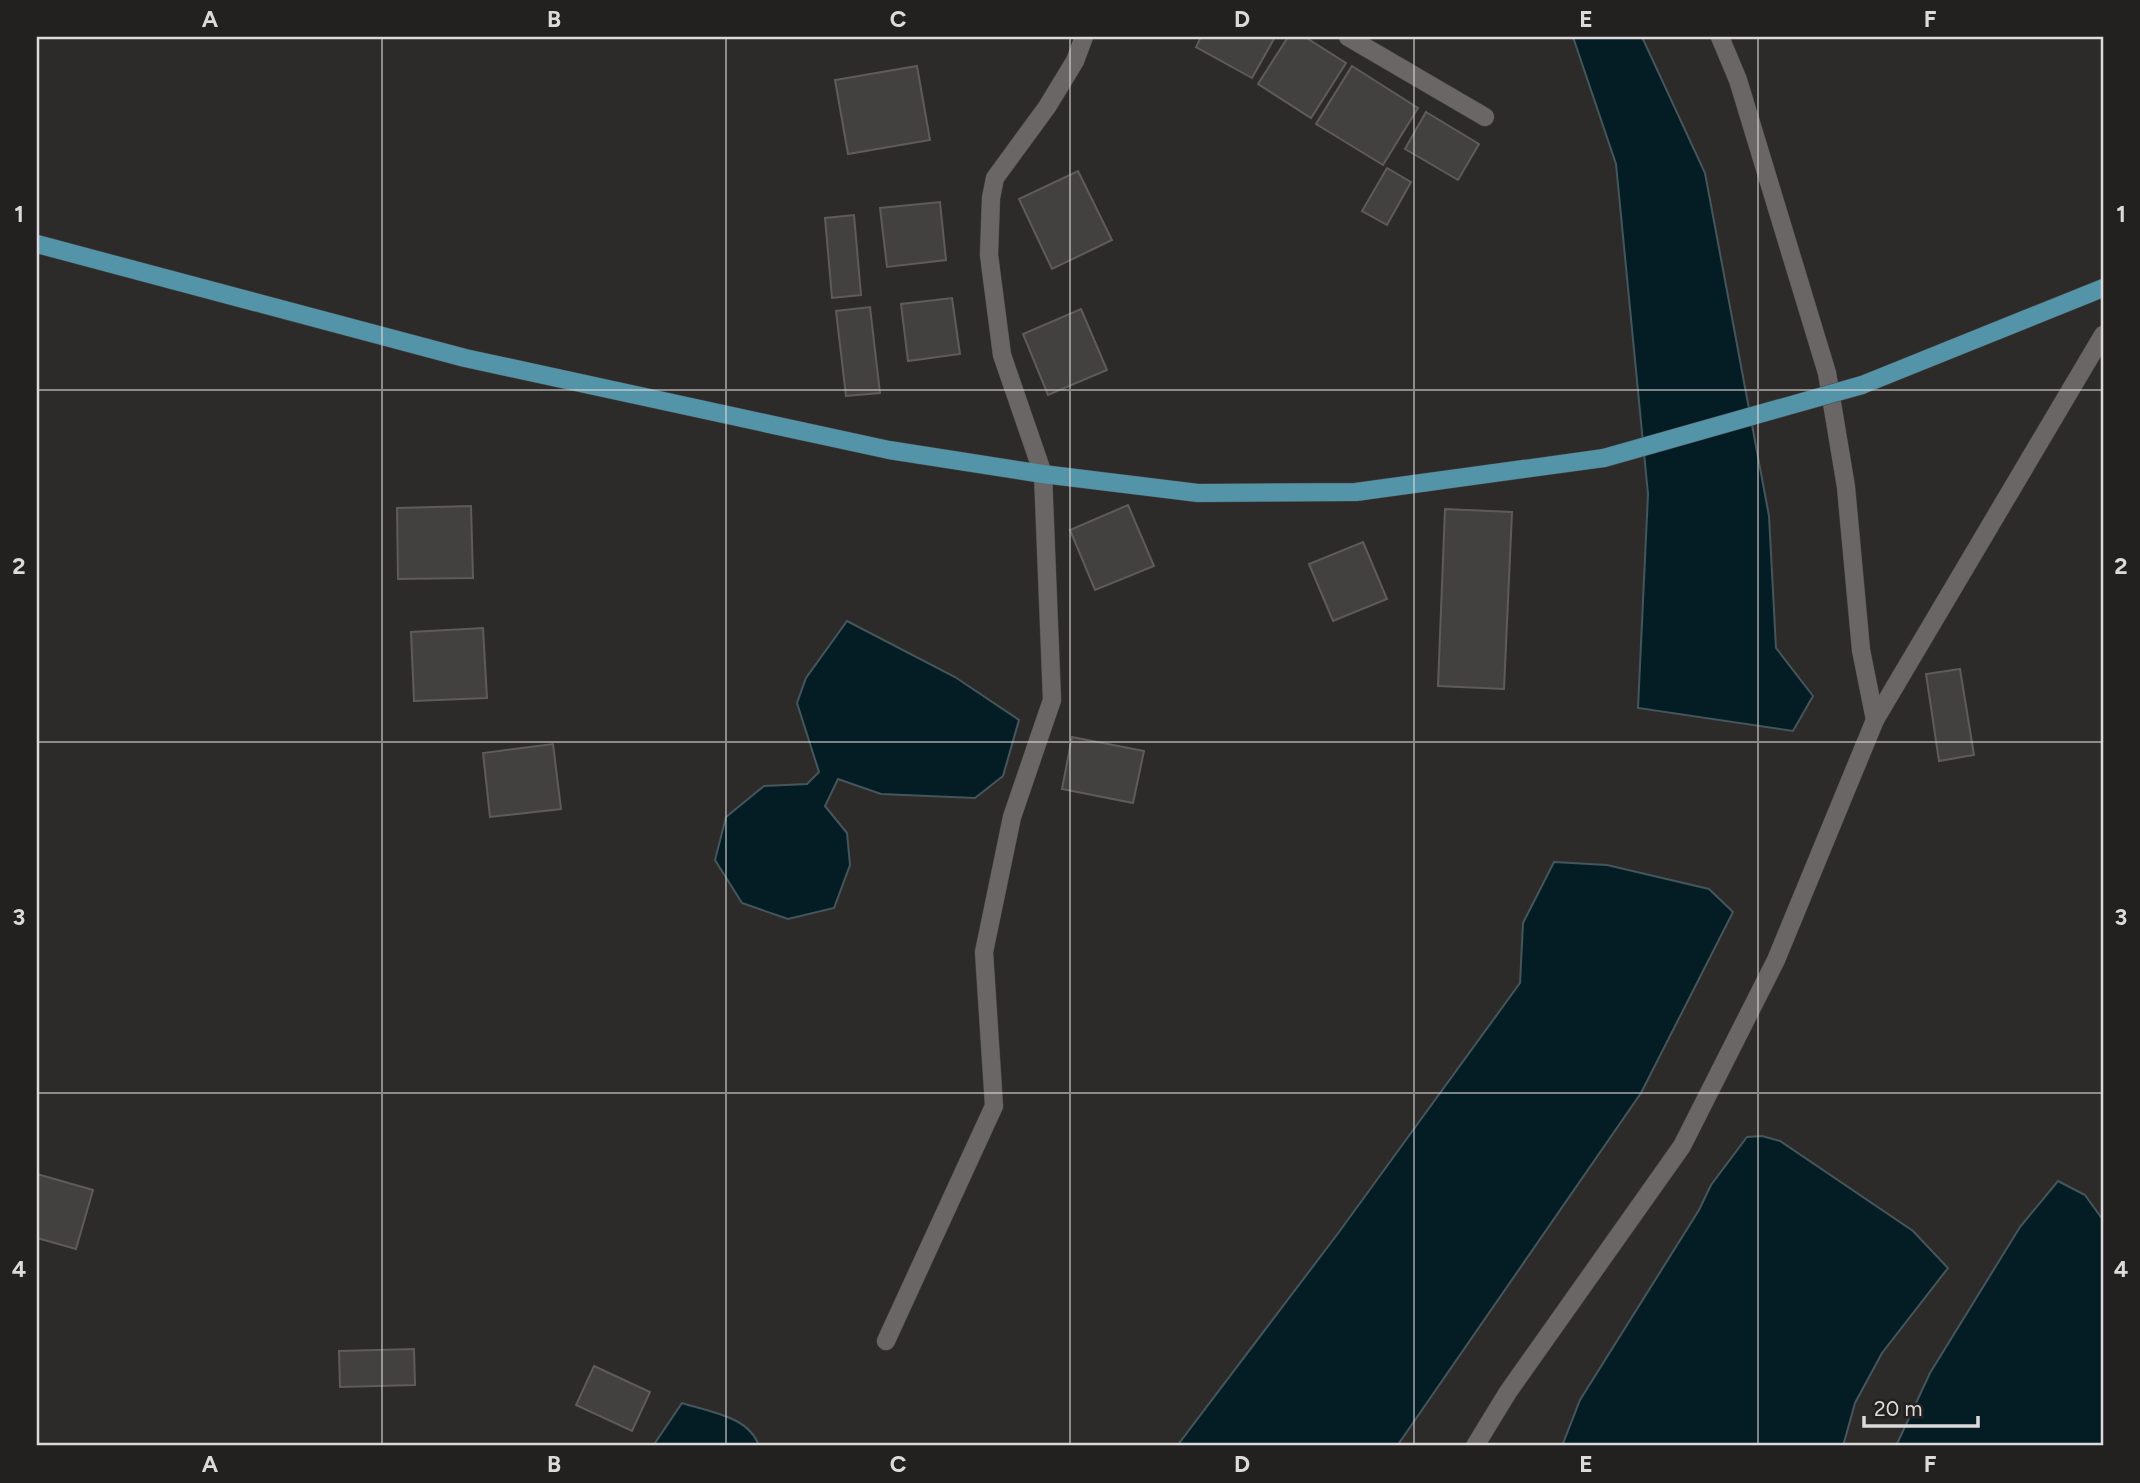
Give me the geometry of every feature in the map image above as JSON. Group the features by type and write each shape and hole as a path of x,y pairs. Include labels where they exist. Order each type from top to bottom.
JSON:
{"main road":[{"path":"37,244 465,358 889,450 1043,474 1198,493 1356,492 1604,458 1862,384 2103,288"}],"street":[{"path":"886,1341 994,1106 984,953 1012,817 1052,700 1043,474 1002,355 989,255 991,198 995,178 1047,107 1075,61 1084,37"},
{"path":"1348,37 1485,117"},
{"path":"1720,37 1738,80 1827,373 1846,487 1861,650 1875,720"},
{"path":"1475,1446 1507,1392 1682,1146 1776,960 1875,720 2103,335"}],"water":[{"path":"1573,37 1642,37 1705,173 1769,516 1776,648 1813,696 1793,731 1638,708 1648,494 1616,164"},
{"path":"847,621 955,677 1019,720 1003,776 975,798 881,794 838,779 825,806 847,833 850,865 834,908 788,919 742,903 715,860 726,817 764,786 807,784 819,772 797,703 806,678"},
{"path":"1554,862 1607,865 1709,889 1733,912 1641,1093 1397,1446 1177,1446 1339,1232 1520,983 1523,923"},
{"path":"1762,1136 1780,1141 1913,1231 1948,1268 1882,1353 1855,1403 1843,1446 1562,1446 1580,1400 1699,1210 1711,1185 1747,1137"},
{"path":"2058,1181 2085,1195 2103,1220 2103,1446 1896,1446 1930,1373 2020,1227"},
{"path":"682,1403 737,1422 747,1428 759,1446 653,1446"}],"building":[{"path":"1201,37 1275,37 1252,78 1196,47"},
{"path":"1288,37 1305,37 1346,63 1311,118 1258,84"},
{"path":"917,66 930,140 848,154 835,80"},
{"path":"1352,66 1418,108 1383,165 1316,124"},
{"path":"1426,112 1479,144 1458,180 1405,149"},
{"path":"1387,168 1411,182 1387,225 1362,211"},
{"path":"1078,171 1112,240 1052,269 1019,199"},
{"path":"940,202 946,260 887,267 880,208"},
{"path":"854,215 861,295 832,298 825,218"},
{"path":"952,298 960,354 908,361 901,304"},
{"path":"870,307 880,393 846,396 836,311"},
{"path":"1081,309 1107,370 1048,395 1023,334"},
{"path":"1128,505 1154,566 1095,590 1070,530"},
{"path":"471,506 473,578 398,579 397,508"},
{"path":"1445,509 1512,512 1504,689 1438,686"},
{"path":"1363,542 1387,599 1333,621 1309,564"},
{"path":"483,628 487,698 414,701 411,632"},
{"path":"1960,669 1974,755 1939,761 1926,674"},
{"path":"1072,737 1144,751 1133,803 1062,789"},
{"path":"553,744 561,809 490,817 483,753"},
{"path":"37,1174 93,1190 76,1249 37,1238"},
{"path":"414,1349 415,1385 340,1387 339,1351"},
{"path":"594,1366 650,1392 632,1431 576,1405"}]}
